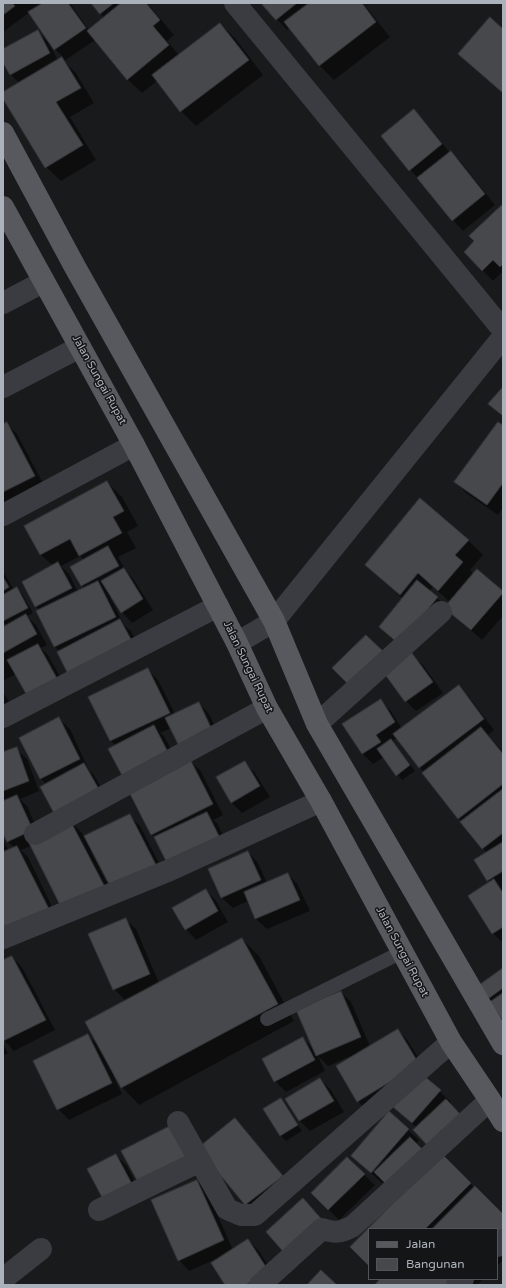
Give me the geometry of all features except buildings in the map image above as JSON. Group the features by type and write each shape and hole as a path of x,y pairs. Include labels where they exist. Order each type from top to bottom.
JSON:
{"main road":[{"path":"3,133 75,267 274,622 317,724 503,1044"},
{"name":"Jalan Sungai Rupat","path":"3,207 134,445 237,642 267,708 321,801 451,1042 503,1121"}],"street":[{"path":"235,3 503,330"},
{"path":"3,303 43,282"},
{"path":"237,642 274,622 503,337"},
{"path":"3,387 80,347"},
{"path":"3,515 134,445"},
{"path":"3,717 218,606"},
{"path":"317,724 441,612"},
{"path":"35,834 267,708"},
{"path":"3,938 170,870 321,801"},
{"path":"178,1122 227,1208 241,1215 255,1215 451,1042"},
{"path":"260,1285 322,1229 333,1232 343,1231 353,1226 490,1100"},
{"path":"98,1210 200,1161"},
{"path":"3,1279 41,1249"}],"lane":[{"path":"267,1019 402,952"}]}
